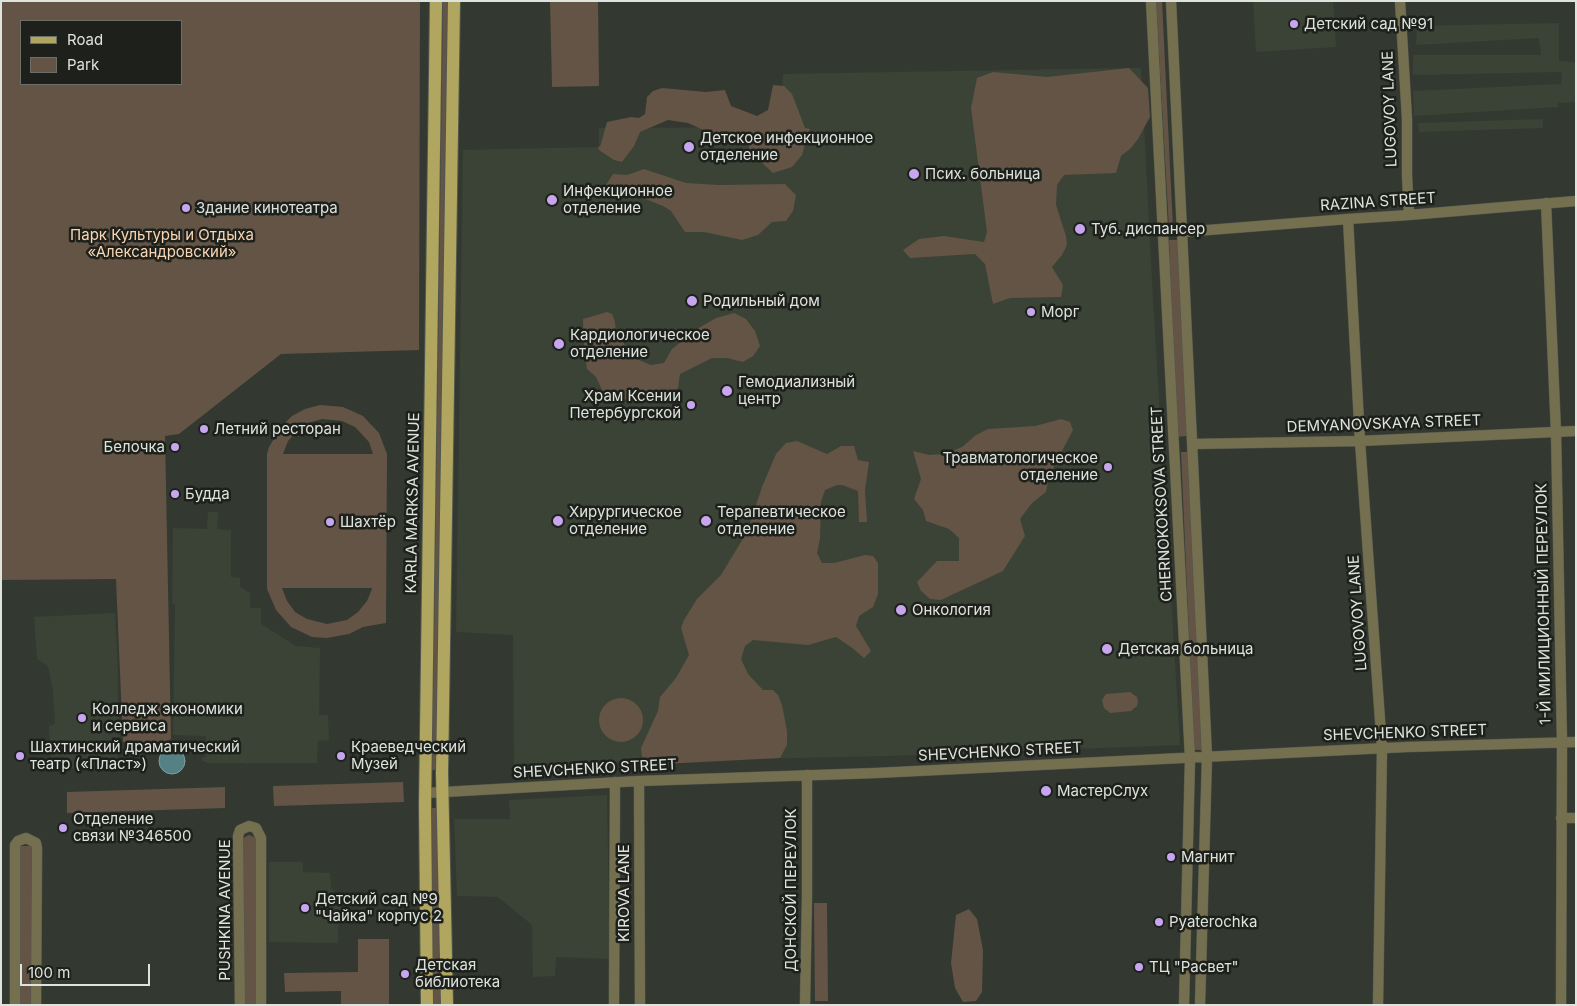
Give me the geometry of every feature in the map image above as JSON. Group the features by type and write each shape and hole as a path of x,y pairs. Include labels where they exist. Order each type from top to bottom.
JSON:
{"main road":[{"name":"KARLA MARKSA AVENUE","path":"426,1005 431,279 436,1"},
{"path":"446,1005 442,792 454,1"}],"street":[{"name":"CHERNOKOKSOVA STREET","path":"1151,1 1190,758 1184,1005"},
{"path":"1171,1 1208,756 1200,1005"},
{"name":"LUGOVOY LANE","path":"1400,1 1410,215"},
{"name":"RAZINA STREET","path":"1183,232 1576,201"},
{"name":"1-Й МИЛИЦИОННЫЙ ПЕРЕУЛОК","path":"1546,203 1556,432 1562,743 1561,1005"},
{"name":"LUGOVOY LANE","path":"1348,218 1360,441 1382,748 1378,1005"},
{"name":"DEMYANOVSKAYA STREET","path":"1194,444 1360,441 1576,431"},
{"name":"SHEVCHENKO STREET","path":"426,793 615,782 807,775 1382,748 1576,742"},
{"name":"ДОНСКОЙ ПЕРЕУЛОК","path":"805,1005 807,775"},
{"name":"KIROVA LANE","path":"638,781 640,1005"},
{"name":"KIROVA LANE","path":"614,1005 615,782"},
{"path":"1561,818 1576,818"},
{"name":"PUSHKINA AVENUE","path":"240,1005 238,836 240,830 249,826 256,828 261,838 261,1005"},
{"path":"15,1005 15,845 18,841 26,838 36,843 37,848 36,1005"}],"shaded area":[{"name":"Детский сад №91","path":"1253,1 1333,1 1336,47 1256,52"},
{"path":"1559,23 1559,61 1576,62 1576,102 1558,103 1558,107 1414,116 1413,91 1561,84 1562,72 1413,75 1413,55 1541,55 1539,38 1416,45 1417,26"},
{"path":"1141,68 1180,745 888,756 514,764 513,635 456,632 463,150 599,147 599,128 780,127 783,74"},
{"path":"1543,119 1543,128 1419,132 1418,123"},
{"path":"208,512 218,512 217,529 231,530 231,577 240,578 240,587 250,593 250,608 261,608 261,624 296,646 320,648 319,715 328,715 329,740 318,741 317,763 206,763 202,761 202,757 206,757 206,736 173,735 175,604 172,603 173,528 207,529"},
{"path":"115,613 120,744 115,747 117,748 117,767 51,769 49,726 55,724 53,691 48,666 37,659 34,617"},
{"path":"607,795 610,959 556,957 555,976 533,977 532,925 498,897 457,896 454,819 510,819 509,800"},
{"name":"Детский сад №9 \"Чайка\" корпус 2","path":"269,862 303,862 303,872 330,873 331,888 338,897 342,898 342,918 339,919 338,943 269,942"}],"green space":[{"name":"Парк Культуры и Отдыха «Александровский»","path":"1,1 420,1 419,350 281,354 179,434 165,436 171,739 165,742 123,742 116,579 1,580"},
{"path":"443,1 448,1 437,770 432,770"},
{"path":"550,1 598,1 599,86 552,87"},
{"path":"1156,1 1162,1 1173,228 1169,229"},
{"path":"1129,68 1148,88 1150,117 1138,139 1121,156 1116,173 1064,175 1057,185 1056,205 1067,245 1062,255 1052,267 1063,285 1061,297 1010,298 993,304 985,264 975,254 910,258 903,250 919,239 944,236 984,242 987,232 971,108 977,78 993,72 1047,77"},
{"path":"773,85 784,86 792,94 805,128 810,129 802,155 792,167 773,173 751,153 747,141 740,134 731,132 712,134 688,123 668,120 640,132 634,146 622,162 614,160 599,150 598,146 600,147 607,122 631,117 639,118 645,114 647,97 653,91 662,88 706,92 725,90 731,106 757,116 768,110"},
{"path":"644,169 686,183 719,185 785,184 796,195 793,211 786,221 772,222 758,235 742,240 704,232 685,232 671,211 663,206 618,188 604,188 613,174 627,175"},
{"path":"1169,240 1180,240 1187,436 1176,437"},
{"path":"607,312 612,314 616,332 631,354 651,365 664,363 672,349 697,329 716,318 734,313 746,319 755,331 760,346 753,356 743,362 727,358 712,358 680,374 678,388 667,397 616,400 604,394 596,377 587,369 584,349 583,319"},
{"path":"320,405 343,407 363,416 379,433 387,454 386,623 363,627 349,634 327,638 312,637 291,627 276,610 267,589 267,454 281,427 292,416 305,409","holes":["322,419 342,421 355,427 369,442 373,454 283,454 288,441 297,431 308,423","282,588 372,588 372,589 367,601 358,612 347,620 327,624 307,619 295,612 287,601"]},
{"path":"1061,419 1070,422 1073,430 1049,476 1046,492 1032,503 1020,519 1025,536 1003,571 941,600 930,599 921,591 917,582 937,561 959,561 959,538 949,529 926,521 923,510 914,499 921,479 913,451 929,455 945,454 962,447 976,435 988,429 1035,426"},
{"path":"797,441 827,454 841,446 854,446 858,460 869,462 865,490 867,522 859,522 858,491 842,485 825,490 821,502 820,539 817,553 822,563 834,563 865,555 873,556 878,563 878,594 873,607 859,616 856,626 871,651 864,658 836,637 808,645 753,640 745,646 741,659 748,674 763,690 773,690 778,695 782,705 787,731 787,745 780,758 643,765 641,748 658,711 660,697 676,678 689,655 681,628 684,620 697,599 721,575 747,532 762,487 776,454 786,443"},
{"path":"1181,452 1188,452 1204,750 1194,750"},
{"path":"1130,692 1137,697 1138,702 1137,706 1131,711 1110,713 1104,708 1102,700 1106,694"},
{"path":"621,698 633,702 639,708 643,720 639,732 633,738 621,742 609,738 603,732 599,720 603,708 609,702"},
{"path":"403,782 404,802 274,806 273,786"},
{"path":"225,787 225,808 67,813 67,792"},
{"path":"429,808 439,808 441,1005 431,1005"},
{"path":"249,835 256,838 259,1005 242,1005 241,839"},
{"path":"20,846 32,846 31,1005 19,1005"},
{"path":"814,903 827,903 828,1001 815,1001"},
{"path":"969,909 977,919 983,950 982,992 976,1001 963,1002 955,988 951,963 956,915"},
{"path":"358,939 389,939 389,1005 341,1005 341,991 285,992 284,973 358,972"}],"water":[{"path":"172,748 181,752 185,761 181,770 172,774 163,770 159,761 163,752"}],"place":[{"name":"Детский сад №91","path":"1294,24"},
{"name":"Детское инфекционное отделение","path":"689,147"},
{"name":"Псих. больница","path":"914,174"},
{"name":"Инфекционное отделение","path":"552,200"},
{"name":"Здание кинотеатра","path":"186,208"},
{"name":"Туб. диспансер","path":"1080,229"},
{"name":"Родильный дом","path":"692,301"},
{"name":"Морг","path":"1031,312"},
{"name":"Кардиологическое отделение","path":"559,344"},
{"name":"Гемодиализный центр","path":"727,391"},
{"name":"Храм Ксении Петербургской","path":"691,405"},
{"name":"Летний ресторан","path":"204,429"},
{"name":"Белочка","path":"175,447"},
{"name":"Травматологическое отделение","path":"1108,467"},
{"name":"Будда","path":"175,494"},
{"name":"Хирургическое отделение","path":"558,521"},
{"name":"Терапевтическое отделение","path":"706,521"},
{"name":"Шахтёр","path":"330,522"},
{"name":"Онкология","path":"901,610"},
{"name":"Детская больница","path":"1107,649"},
{"name":"Колледж экономики и сервиса","path":"82,718"},
{"name":"Шахтинский драматический театр («Пласт»)","path":"20,756"},
{"name":"Краеведческий Музей","path":"341,756"},
{"name":"МастерСлух","path":"1046,791"},
{"name":"Отделение связи №346500","path":"63,828"},
{"name":"Магнит","path":"1171,857"},
{"name":"Детский сад №9 \"Чайка\" корпус 2","path":"305,908"},
{"name":"Pyaterochka","path":"1159,922"},
{"name":"ТЦ \"Расвет\"","path":"1139,967"},
{"name":"Детская библиотека","path":"405,974"}]}
